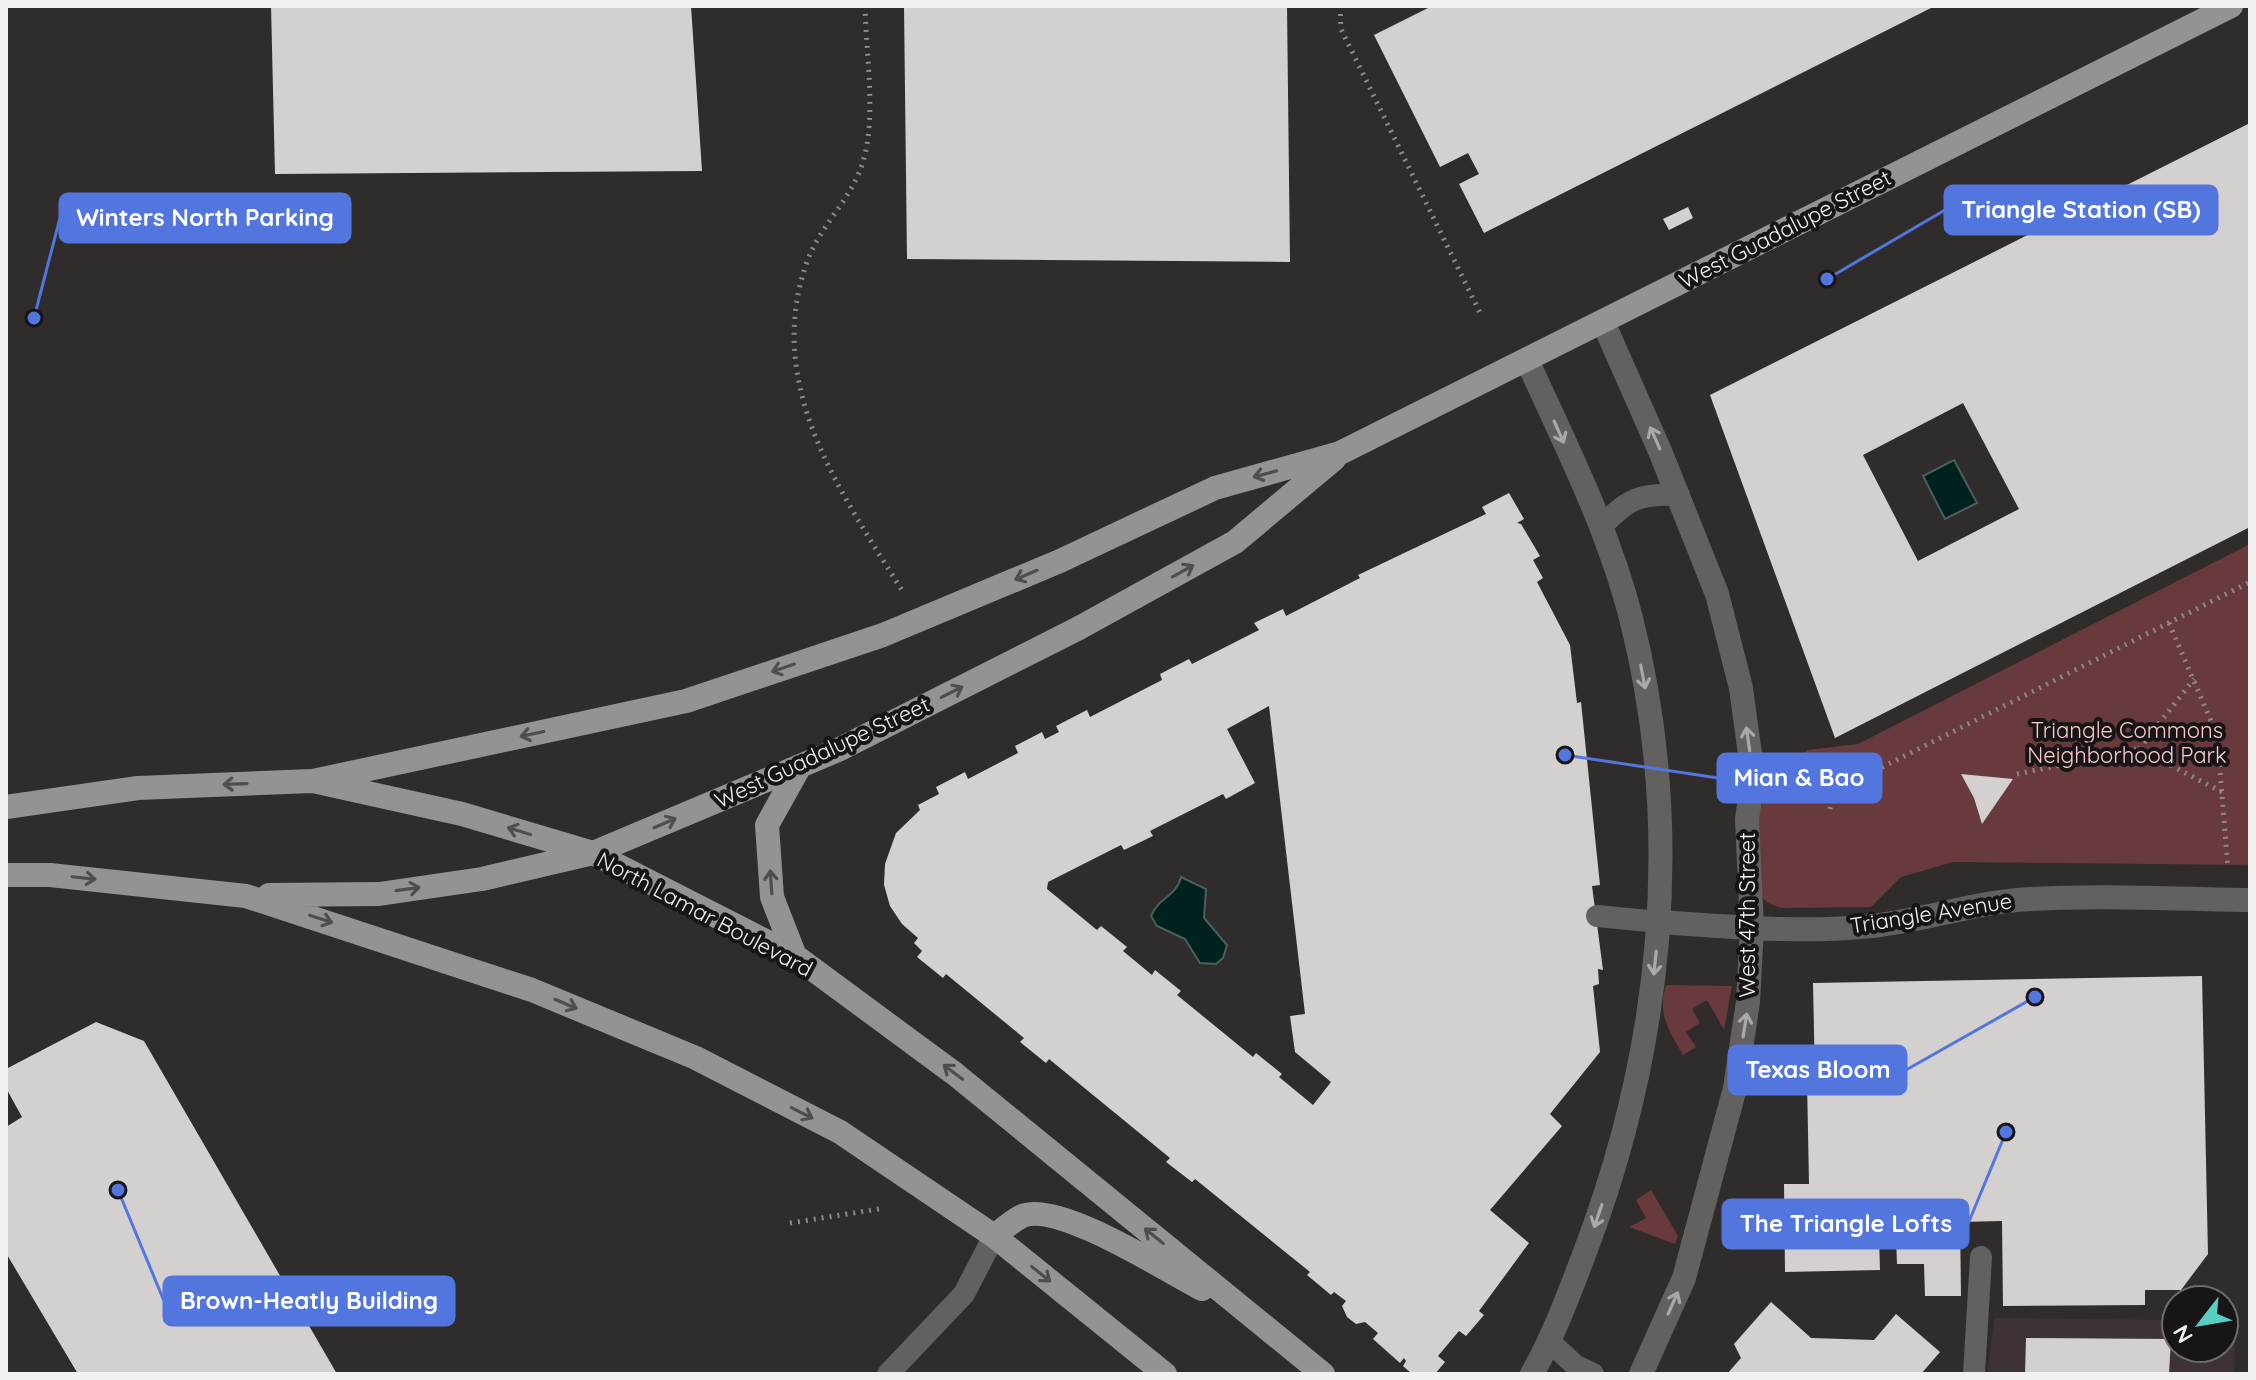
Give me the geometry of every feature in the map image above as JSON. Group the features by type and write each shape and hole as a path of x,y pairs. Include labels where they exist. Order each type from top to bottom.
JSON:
{"main road":[{"name":"West Guadalupe Street","path":"313,781 686,701 883,635 1060,561 1215,488 1340,453 2231,6"},
{"name":"West Guadalupe Street","path":"246,896 379,894 482,879 593,853 800,766 1079,628 1235,542 1340,453"},
{"path":"795,956 772,897 767,825 800,766"},
{"name":"North Lamar Boulevard","path":"6,807 138,788 313,781 462,814 593,853 795,956 955,1074 1323,1374"},
{"path":"6,875 50,875 246,896 532,990 696,1058 840,1132 994,1236 1165,1374"},
{"path":"994,1236 1024,1215 1050,1214 1097,1233 1253,1317"}],"street":[{"name":"West 47th Street","path":"1603,322 1679,495 1717,594 1741,688 1753,776 1747,819 1752,928 1748,1002 1735,1088 1684,1278 1641,1374"},
{"path":"1527,360 1601,527 1631,617 1652,721 1661,824 1659,922 1647,1035 1626,1135 1550,1342 1532,1374"},
{"name":"Triangle Avenue","path":"1659,922 1752,928 1860,927 1912,920 1969,905 2030,899 2250,900"}],"lane":[{"path":"1601,527 1626,502 1652,494 1679,495"},
{"path":"1597,916 1659,922"},
{"path":"888,1374 964,1294 994,1236"},
{"path":"1974,1374 1981,1257"},
{"path":"1550,1342 1576,1366 1593,1374"}],"path":[{"path":"865,6 868,122 865,157 852,190 809,257 795,310 796,366 807,421 829,470 908,599"},
{"path":"1340,6 1341,29 1482,317"},
{"path":"1830,809 1833,792 2250,582"},
{"path":"2169,623 2217,735 2225,794 2228,873"},
{"path":"2139,749 2194,679"},
{"path":"2017,774 2139,749 2225,794"},
{"path":"790,1223 879,1209"}],"shaded area":[{"path":"1995,1318 2160,1320 2160,1364 2235,1364 2235,1374 1987,1374"}],"green space":[{"name":"Triangle Commons Neighborhood Park","path":"2250,544 2250,865 1953,862 1901,877 1871,907 1781,908 1768,903 1759,894 1756,811 1807,750 1858,744"},
{"path":"1666,985 1732,986 1724,1030 1707,1000 1692,1009 1700,1023 1686,1032 1696,1047 1683,1055 1669,1030 1664,1013"},
{"path":"1651,1190 1678,1236 1675,1244 1629,1227 1646,1218 1636,1200"}],"water":[{"path":"1954,460 1977,503 1945,519 1923,476"},
{"path":"1181,877 1206,889 1204,918 1227,945 1223,958 1216,964 1200,963 1185,939 1157,926 1151,916 1176,889"}],"building":[{"path":"271,6 691,6 702,171 275,174"},
{"path":"904,6 1287,6 1290,262 907,259"},
{"path":"1432,6 1935,6 1484,233 1459,184 1479,174 1468,153 1440,167 1374,35"},
{"path":"2250,123 2250,527 1835,738 1710,395","holes":["1963,403 2019,509 1918,561 1863,455"]},
{"path":"1688,207 1693,218 1669,230 1663,219"},
{"path":"1509,493 1524,519 1517,523 1521,524 1540,556 1533,560 1543,578 1537,582 1570,645 1577,703 1581,702 1600,885 1592,886 1603,970 1598,969 1599,984 1593,986 1600,1052 1550,1114 1562,1126 1490,1210 1529,1243 1479,1311 1484,1315 1466,1336 1459,1331 1438,1356 1445,1362 1435,1374 1412,1374 1403,1366 1404,1358 1400,1363 1373,1339 1378,1333 1365,1322 1356,1324 1347,1317 1342,1306 1346,1301 1334,1292 1331,1295 1307,1275 1310,1272 1195,1179 1192,1182 1166,1162 1170,1158 1049,1059 1046,1063 1020,1042 1024,1038 946,974 943,978 917,957 922,951 914,943 918,938 902,924 890,906 884,885 885,864 896,833 920,810 918,805 939,794 936,787 965,772 968,779 1018,753 1015,746 1042,732 1045,739 1059,732 1056,726 1087,710 1090,717 1162,680 1160,674 1189,659 1192,664 1259,630 1254,623 1283,609 1286,616 1360,578 1358,575 1486,514 1482,507","holes":["1269,706 1305,1014 1290,1016 1295,1052 1331,1082 1313,1105 1279,1077 1282,1074 1256,1053 1253,1057 1177,995 1181,991 1155,970 1152,975 1123,951 1127,947 1101,926 1097,930 1047,889 1048,882 1121,845 1124,850 1153,836 1150,831 1223,794 1226,799 1255,783 1227,729"]},
{"path":"1961,774 2013,779 1982,824 1974,798"},
{"path":"2202,976 2208,1254 2186,1284 2160,1284 2160,1290 2145,1290 2145,1305 2003,1306 2002,1221 1960,1222 1961,1296 1925,1296 1924,1264 1897,1264 1896,1237 1879,1237 1880,1270 1785,1272 1784,1184 1809,1184 1807,1080 1815,1079 1813,983"},
{"path":"96,1022 144,1041 337,1374 78,1374 6,1253 6,1127 22,1117 6,1088 6,1069"},
{"path":"1771,1302 1811,1338 1874,1340 1896,1314 1940,1352 1921,1374 1727,1374 1741,1358 1734,1344"},
{"path":"2026,1338 2160,1339 2160,1364 2170,1364 2169,1374 2025,1374"}],"place":[{"name":"Triangle Station (SB)","path":"1827,279"},
{"name":"Winters North Parking","path":"34,318"},
{"name":"Mian & Bao","path":"1565,755"},
{"name":"Texas Bloom","path":"2035,997"},
{"name":"The Triangle Lofts","path":"2006,1132"},
{"name":"Brown-Heatly Building","path":"118,1190"}]}
